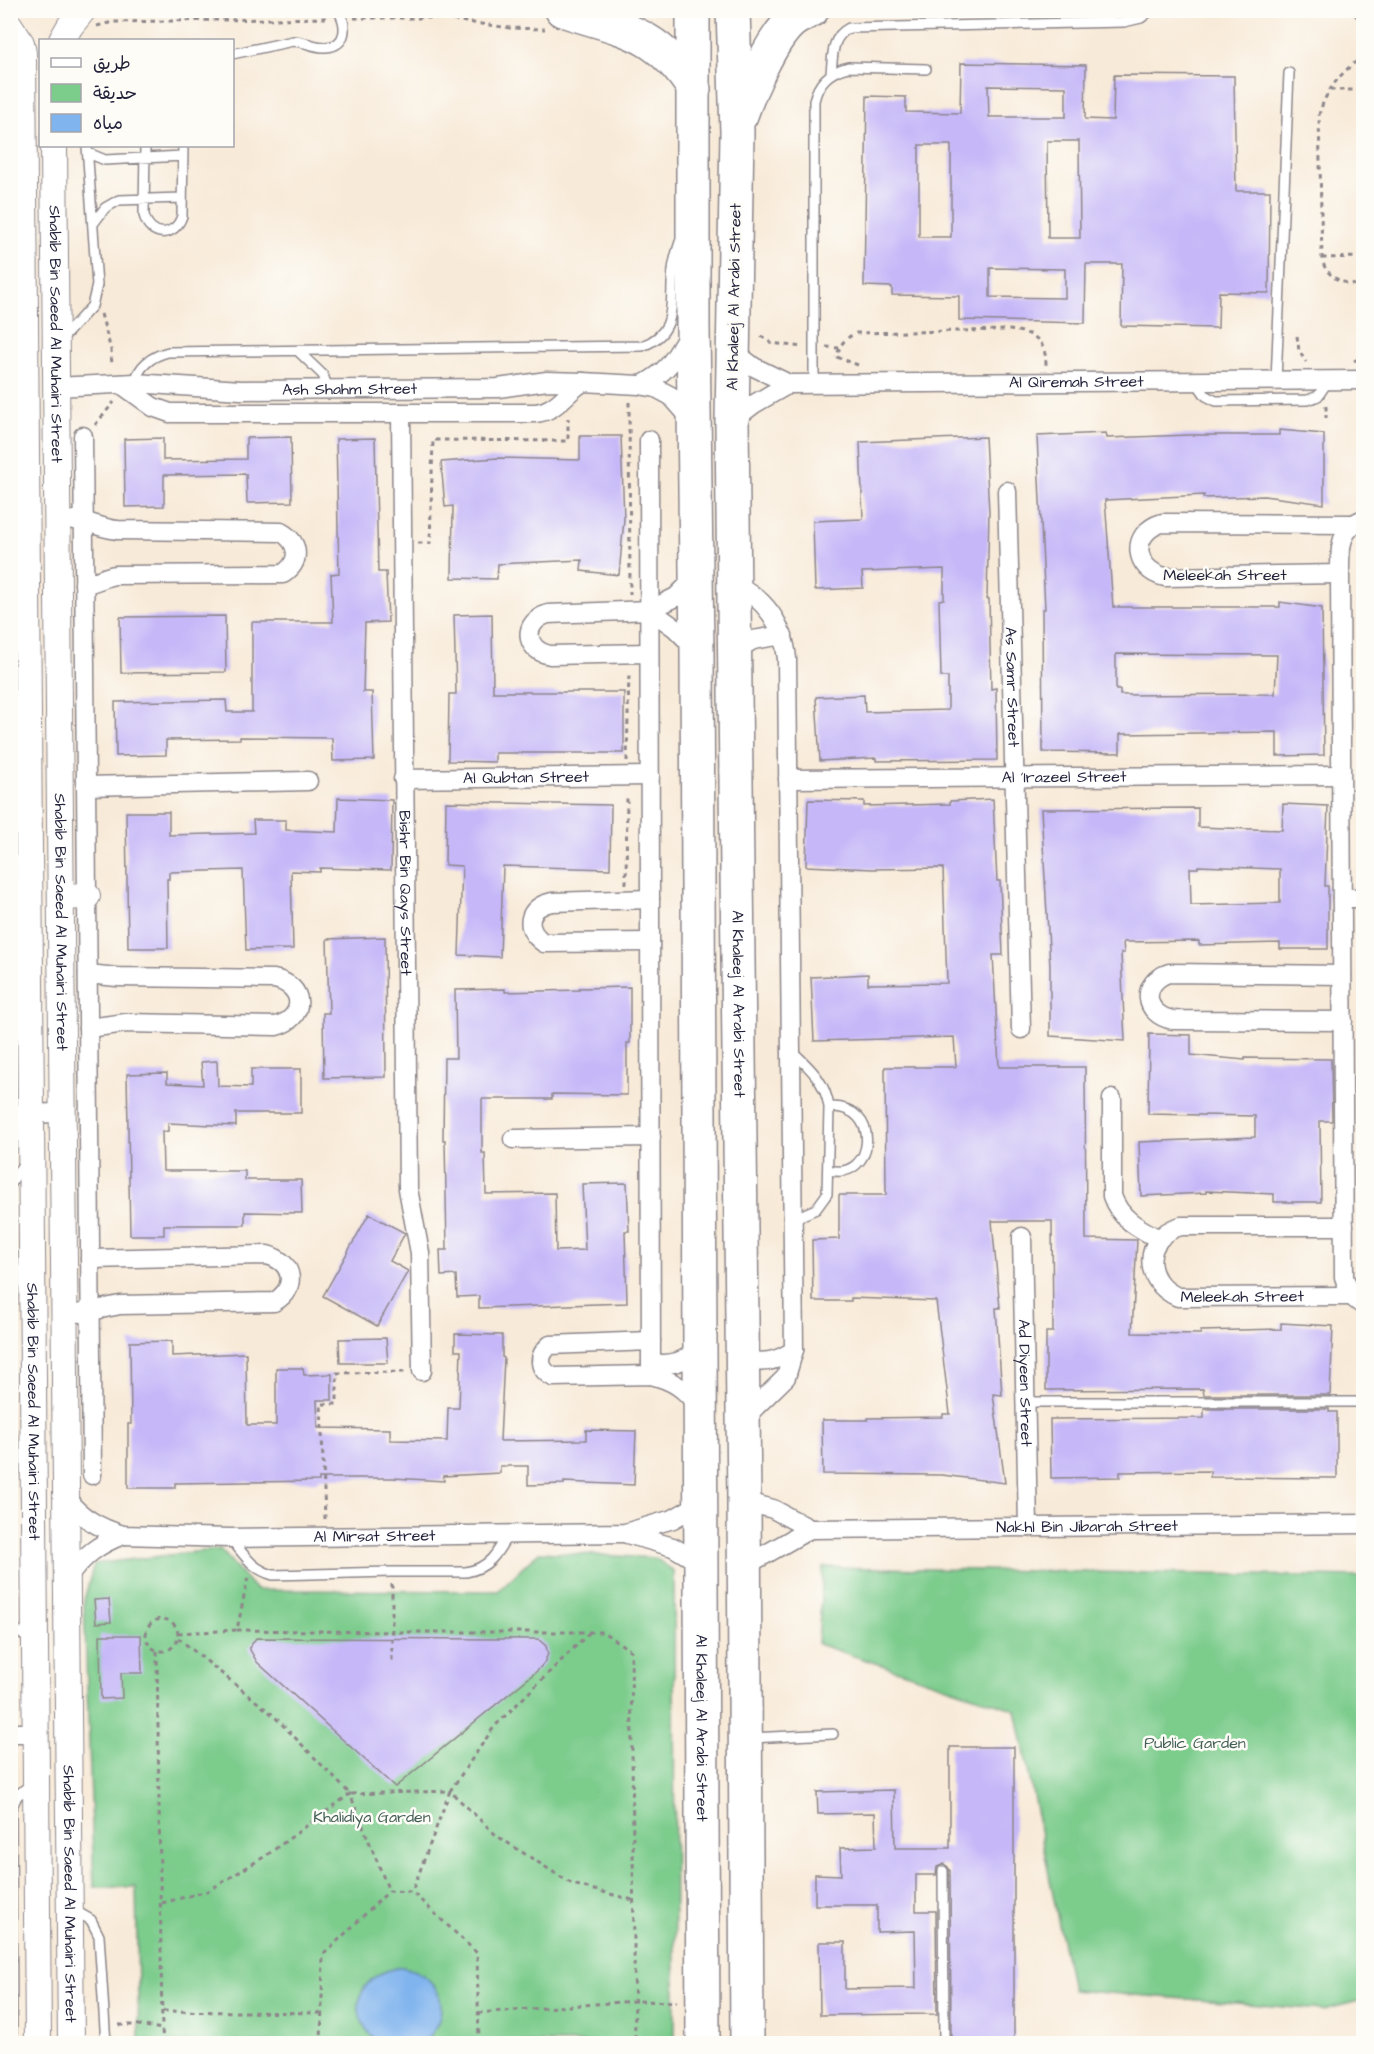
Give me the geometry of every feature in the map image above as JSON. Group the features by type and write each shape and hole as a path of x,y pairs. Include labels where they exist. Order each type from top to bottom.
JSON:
{"highway":[{"name":"Al Khaleej Al Arabi Street","path":"693,10 703,2043"},
{"name":"Al Khaleej Al Arabi Street","path":"734,10 736,132 732,421 745,1566 747,2043"},
{"path":"736,132 754,80 779,36 792,21 812,10"},
{"path":"556,20 629,31 648,40 672,59 694,89"}],"street":[{"path":"63,39 70,26 88,21"},
{"name":"Shabib Bin Saeed Al Muhairi Street","path":"10,26 21,43 23,53 17,143 19,497 27,564 17,938 21,1114 32,1152 38,2043"},
{"name":"Shabib Bin Saeed Al Muhairi Street","path":"54,147 71,2043"},
{"path":"642,385 658,377 669,366 693,327"},
{"name":"Al Qiremah Street","path":"732,350 765,374 789,384 1364,380"},
{"path":"547,411 554,400 554,394 548,381"},
{"name":"Ash Shahm Street","path":"56,387 154,384 242,390 498,388 548,381 642,385 656,388 671,396 694,422"},
{"path":"121,386 158,410 170,413 535,413 547,411 583,382"},
{"path":"148,403 147,392 154,384"},
{"name":"Al Qiremah Street","path":"732,421 754,404 789,384"},
{"name":"Bishr Bin Qays Street","path":"401,413 408,1189 420,1253 422,1371"},
{"path":"83,436 92,1475"},
{"path":"649,440 651,1369"},
{"name":"As Samr Street","path":"1007,491 1021,1029"},
{"path":"57,520 84,520 118,530 281,532 289,537 297,553 296,562 290,570 283,574 116,575 84,584"},
{"name":"Meleekah Street","path":"1159,1239 1152,1255 1153,1273 1162,1288 1178,1297 1357,1301 1344,1277 1340,544 1342,536 1358,521"},
{"name":"Meleekah Street","path":"1340,574 1165,577 1157,575 1143,564 1139,548 1144,534 1155,525 1162,523 1358,521"},
{"path":"27,564 57,563"},
{"path":"650,653 550,655 534,648 529,631 532,623 548,614 650,610 676,597 696,577"},
{"path":"734,584 753,594 768,609 783,635 787,659 793,1219 794,1350 786,1377 742,1419"},
{"path":"650,610 675,628 697,651"},
{"path":"735,650 753,640 783,635"},
{"name":"Al 'Irazeel Street","path":"788,779 1341,775"},
{"name":"Al Qubtan Street","path":"403,779 650,776"},
{"name":"Shabib Bin Saeed Al Muhairi Street","path":"86,786 308,781"},
{"path":"61,897 87,896"},
{"path":"1342,898 1364,898"},
{"path":"650,899 552,902 542,904 534,910 530,919 531,929 544,943 650,942"},
{"path":"1342,975 1169,973 1162,975 1152,985 1149,999 1160,1016 1173,1020 1343,1021"},
{"name":"Shabib Bin Saeed Al Muhairi Street","path":"88,974 112,977 274,979 284,981 293,987 298,996 298,1007 294,1017 286,1024 276,1026 126,1023 88,1028"},
{"path":"1112,1099 1112,1196 1116,1207 1130,1223 1159,1239 1173,1228 1181,1226 1344,1226"},
{"path":"21,1114 63,1113"},
{"path":"513,1139 651,1137"},
{"name":"Ad Diyeen Street","path":"1022,1237 1028,1527"},
{"path":"64,1314 91,1312 120,1305 274,1302 288,1290 290,1281 289,1271 284,1263 267,1255 90,1259"},
{"path":"651,1341 558,1343 543,1350 540,1358 541,1366 553,1377 651,1369 679,1363 691,1356 700,1346"},
{"path":"742,1358 769,1362 786,1356 794,1350"},
{"path":"651,1369 680,1387 692,1398 700,1412"},
{"name":"Al Mirsat Street","path":"66,1499 91,1523 106,1530 123,1534 230,1538 625,1533 673,1519 701,1503"},
{"name":"Nakhl Bin Jibarah Street","path":"744,1501 773,1509 810,1529 1364,1524"},
{"name":"Nakhl Bin Jibarah Street","path":"745,1566 810,1529"},
{"name":"Al Mirsat Street","path":"625,1533 673,1547 700,1563"},
{"name":"Al Mirsat Street","path":"67,1579 90,1551 123,1534"},
{"path":"10,1733 36,1733"}],"lane":[{"path":"831,73 836,39 839,34 849,28 1124,22 1141,18 1151,10"},
{"path":"234,54 293,41 303,41 321,47 333,46 343,37 345,30 340,14"},
{"path":"814,384 814,101 819,85 831,73 848,68 926,69"},
{"path":"1276,381 1289,73"},
{"path":"146,147 144,215 151,228 159,232 174,229 180,223 182,216 183,147"},
{"path":"54,347 85,315 96,295 87,149"},
{"path":"87,149 105,160 183,156"},
{"path":"93,224 105,208 114,202 125,199 183,198"},
{"path":"121,386 136,377 143,366 153,358 168,352 642,346 659,337 668,325 676,256 693,216"},
{"path":"298,351 323,375 328,389"},
{"path":"1196,382 1202,392 1211,399 1308,400 1318,396 1328,381"},
{"path":"791,1051 811,1068 821,1081 828,1096 829,1107 829,1188 825,1200 816,1209 793,1219"},
{"path":"829,1107 843,1107 857,1115 866,1130 867,1139 863,1156 857,1164 843,1171 829,1170"},
{"path":"10,1184 32,1152"},
{"path":"1025,1402 1364,1402"},
{"path":"230,1538 250,1563 260,1571 273,1575 466,1572 488,1564 496,1556 508,1534"},
{"path":"10,1625 35,1644"},
{"path":"745,1738 833,1734"},
{"path":"12,2043 11,1809 17,1796 36,1779"},
{"path":"943,1871 944,2043"},
{"path":"70,1908 91,1920 99,1936 106,2043"}],"path":[{"path":"88,21 98,26 113,22 340,14 438,18 510,28 556,20"},
{"path":"1364,56 1351,64 1330,90 1319,115 1324,267 1333,277 1351,285 1364,286"},
{"path":"1330,90 1364,90"},
{"path":"1322,258 1364,257"},
{"path":"83,436 106,414 121,386 96,295"},
{"path":"837,357 841,344 850,335 856,333 1016,330 1034,337 1045,349 1045,382"},
{"path":"1297,336 1301,356 1305,362 1311,364"},
{"path":"1346,363 1364,356"},
{"path":"619,402 629,402"},
{"path":"402,542 430,543 433,440 568,441 568,411"},
{"path":"325,1536 321,1404 338,1404 337,1373 422,1371"},
{"path":"237,1630 250,1563"},
{"path":"391,1572 393,1663"},
{"path":"159,1618 168,1619 175,1624 178,1638 174,1646 166,1651 157,1651 145,1638 146,1629 151,1622 159,1618"},
{"path":"178,1633 237,1630 603,1632 631,1651 635,2043"},
{"path":"412,1892 450,1791 494,1727 591,1632"},
{"path":"178,1638 273,1715 350,1794 389,1891"},
{"path":"157,1651 163,2043"},
{"path":"162,1903 208,1891 267,1855 350,1794 450,1791 497,1836 572,1884 633,1900"},
{"path":"321,2043 322,1955 389,1891 412,1892 477,1953 478,2043"},
{"path":"478,2013 634,2001 703,2004"},
{"path":"162,2011 320,2013"},
{"path":"106,2025 138,2025 162,2029"}],"green space":[{"name":"Khalidiya Garden","path":"220,1549 256,1590 498,1591 539,1552 655,1558 674,1571 675,2043 139,2043 136,1887 94,1887 84,1600 94,1564"},
{"name":"Public Garden","path":"823,1567 1363,1577 1363,2000 1323,2010 1072,1990 1016,1710 818,1644"}],"water":[{"path":"403,1967 428,1979 435,1988 440,1998 439,2020 424,2043 379,2043 368,2032 361,2020 359,2008 361,1996 366,1986 375,1977"}],"building":[{"path":"961,63 1086,65 1085,119 1113,120 1114,75 1234,76 1236,191 1270,191 1269,293 1219,292 1218,328 1121,326 1122,264 1086,264 1085,323 959,320 959,296 892,295 892,287 864,286 867,96 906,97 906,112 960,113","holes":["988,86 1066,87 1066,117 989,117","1047,141 1079,141 1080,238 1048,238","919,145 951,145 951,237 919,237","990,268 1065,269 1065,298 990,297"]},
{"path":"1279,430 1324,434 1324,504 1264,496 1203,498 1204,495 1105,500 1113,607 1280,607 1280,602 1322,608 1324,755 1277,756 1277,732 1120,734 1120,753 1043,752 1042,609 1045,609 1037,436 1106,433 1107,438 1279,435","holes":["1116,654 1277,655 1275,694 1120,695 1120,690 1116,690"]},
{"path":"580,436 621,436 624,519 619,575 581,571 582,560 498,564 497,579 452,578 453,506 445,507 441,462 498,458 580,460"},
{"path":"291,437 292,502 247,503 246,474 164,475 164,506 125,507 124,439 163,438 163,460 246,459 246,438"},
{"path":"985,437 989,512 987,599 989,599 991,689 996,688 997,760 876,761 876,758 820,761 816,697 864,695 865,712 948,710 948,677 941,677 939,600 944,599 944,569 862,572 863,588 815,590 813,521 863,519 860,442"},
{"path":"375,438 378,572 386,572 388,622 365,623 363,692 372,692 374,760 333,761 332,738 240,737 240,739 166,740 166,755 116,756 115,702 226,700 227,712 252,712 252,622 333,622 331,574 339,573 336,439"},
{"path":"492,614 493,692 624,692 624,753 495,753 495,762 448,761 449,694 456,694 454,615"},
{"path":"225,616 226,672 121,673 120,617"},
{"path":"338,798 392,800 391,870 320,868 320,872 291,871 293,949 246,950 243,870 169,872 169,879 167,879 168,948 128,948 126,812 169,812 169,835 254,833 253,820 286,820 286,830 337,832"},
{"path":"993,799 1003,955 993,955 999,1067 1085,1067 1086,1239 1137,1240 1132,1333 1201,1334 1201,1331 1281,1329 1281,1323 1333,1326 1330,1395 1204,1395 1203,1389 1046,1390 1046,1332 1053,1332 1052,1221 992,1221 1000,1308 996,1308 1002,1395 993,1394 1005,1483 942,1475 823,1474 822,1420 943,1417 943,1414 950,1414 936,1301 851,1298 851,1301 813,1301 812,1240 839,1239 839,1195 886,1195 885,1067 956,1067 954,1037 814,1041 811,977 868,974 868,984 947,983 943,868 873,869 806,866 808,800 864,801 864,806 950,804 950,801"},
{"path":"446,802 611,805 610,869 503,866 500,957 459,955 462,866 445,865"},
{"path":"1283,804 1328,806 1325,886 1328,886 1328,949 1280,949 1280,943 1199,945 1199,941 1123,942 1124,953 1121,953 1125,1041 1050,1036 1050,966 1041,809 1198,808 1198,827 1282,830","holes":["1198,866 1280,869 1280,903 1191,905 1190,868 1198,868"]},
{"path":"385,937 386,1077 324,1078 323,1013 329,1013 327,939"},
{"path":"630,987 627,1095 552,1094 552,1099 482,1099 482,1153 485,1153 486,1194 555,1193 556,1251 585,1250 582,1184 627,1183 629,1231 625,1231 627,1303 479,1308 479,1296 457,1297 456,1275 441,1276 440,1250 447,1250 445,1140 443,1140 444,1058 456,1058 455,990 505,989 505,992"},
{"path":"1149,1034 1191,1035 1191,1055 1245,1060 1245,1058 1331,1059 1332,1121 1320,1121 1321,1202 1274,1202 1274,1194 1206,1191 1206,1193 1141,1196 1139,1142 1255,1137 1255,1116 1148,1114"},
{"path":"217,1061 218,1086 251,1087 251,1069 301,1069 301,1113 236,1113 236,1126 168,1123 168,1131 162,1132 163,1171 245,1171 245,1180 301,1180 302,1213 245,1212 245,1225 164,1225 164,1235 130,1235 127,1074 167,1073 167,1083 203,1085 201,1062"},
{"path":"369,1214 405,1233 390,1261 408,1271 377,1326 323,1296"},
{"path":"455,1334 502,1335 502,1357 504,1358 500,1441 586,1440 586,1430 636,1431 634,1485 564,1482 564,1484 528,1485 528,1466 500,1466 500,1473 443,1476 444,1481 319,1478 319,1481 175,1483 175,1488 128,1488 128,1424 131,1424 130,1342 172,1341 172,1356 246,1353 247,1425 276,1425 276,1368 303,1368 304,1375 332,1374 332,1400 317,1400 318,1428 390,1429 390,1440 447,1441 448,1408 459,1408 461,1351 455,1351"},
{"path":"386,1338 388,1363 340,1363 339,1339"},
{"path":"1204,1409 1329,1409 1329,1412 1337,1412 1337,1478 1210,1477 1210,1471 1120,1472 1120,1477 1051,1478 1050,1419 1204,1418"},
{"path":"109,1599 111,1622 96,1623 94,1600"},
{"path":"100,1635 141,1635 142,1673 121,1673 122,1698 101,1699"},
{"path":"256,1638 538,1639 546,1646 548,1654 537,1671 395,1787 257,1662 249,1648"},
{"path":"950,1747 1014,1747 1014,2043 951,2043 950,1871 944,1864 937,1867 936,1875 916,1875 916,1911 936,1911 937,2014 820,2015 819,1942 845,1942 845,1989 916,1988 915,1931 877,1932 877,1905 815,1905 815,1874 841,1875 840,1848 876,1847 875,1813 818,1814 817,1792 894,1790 895,1848 950,1848"}]}
